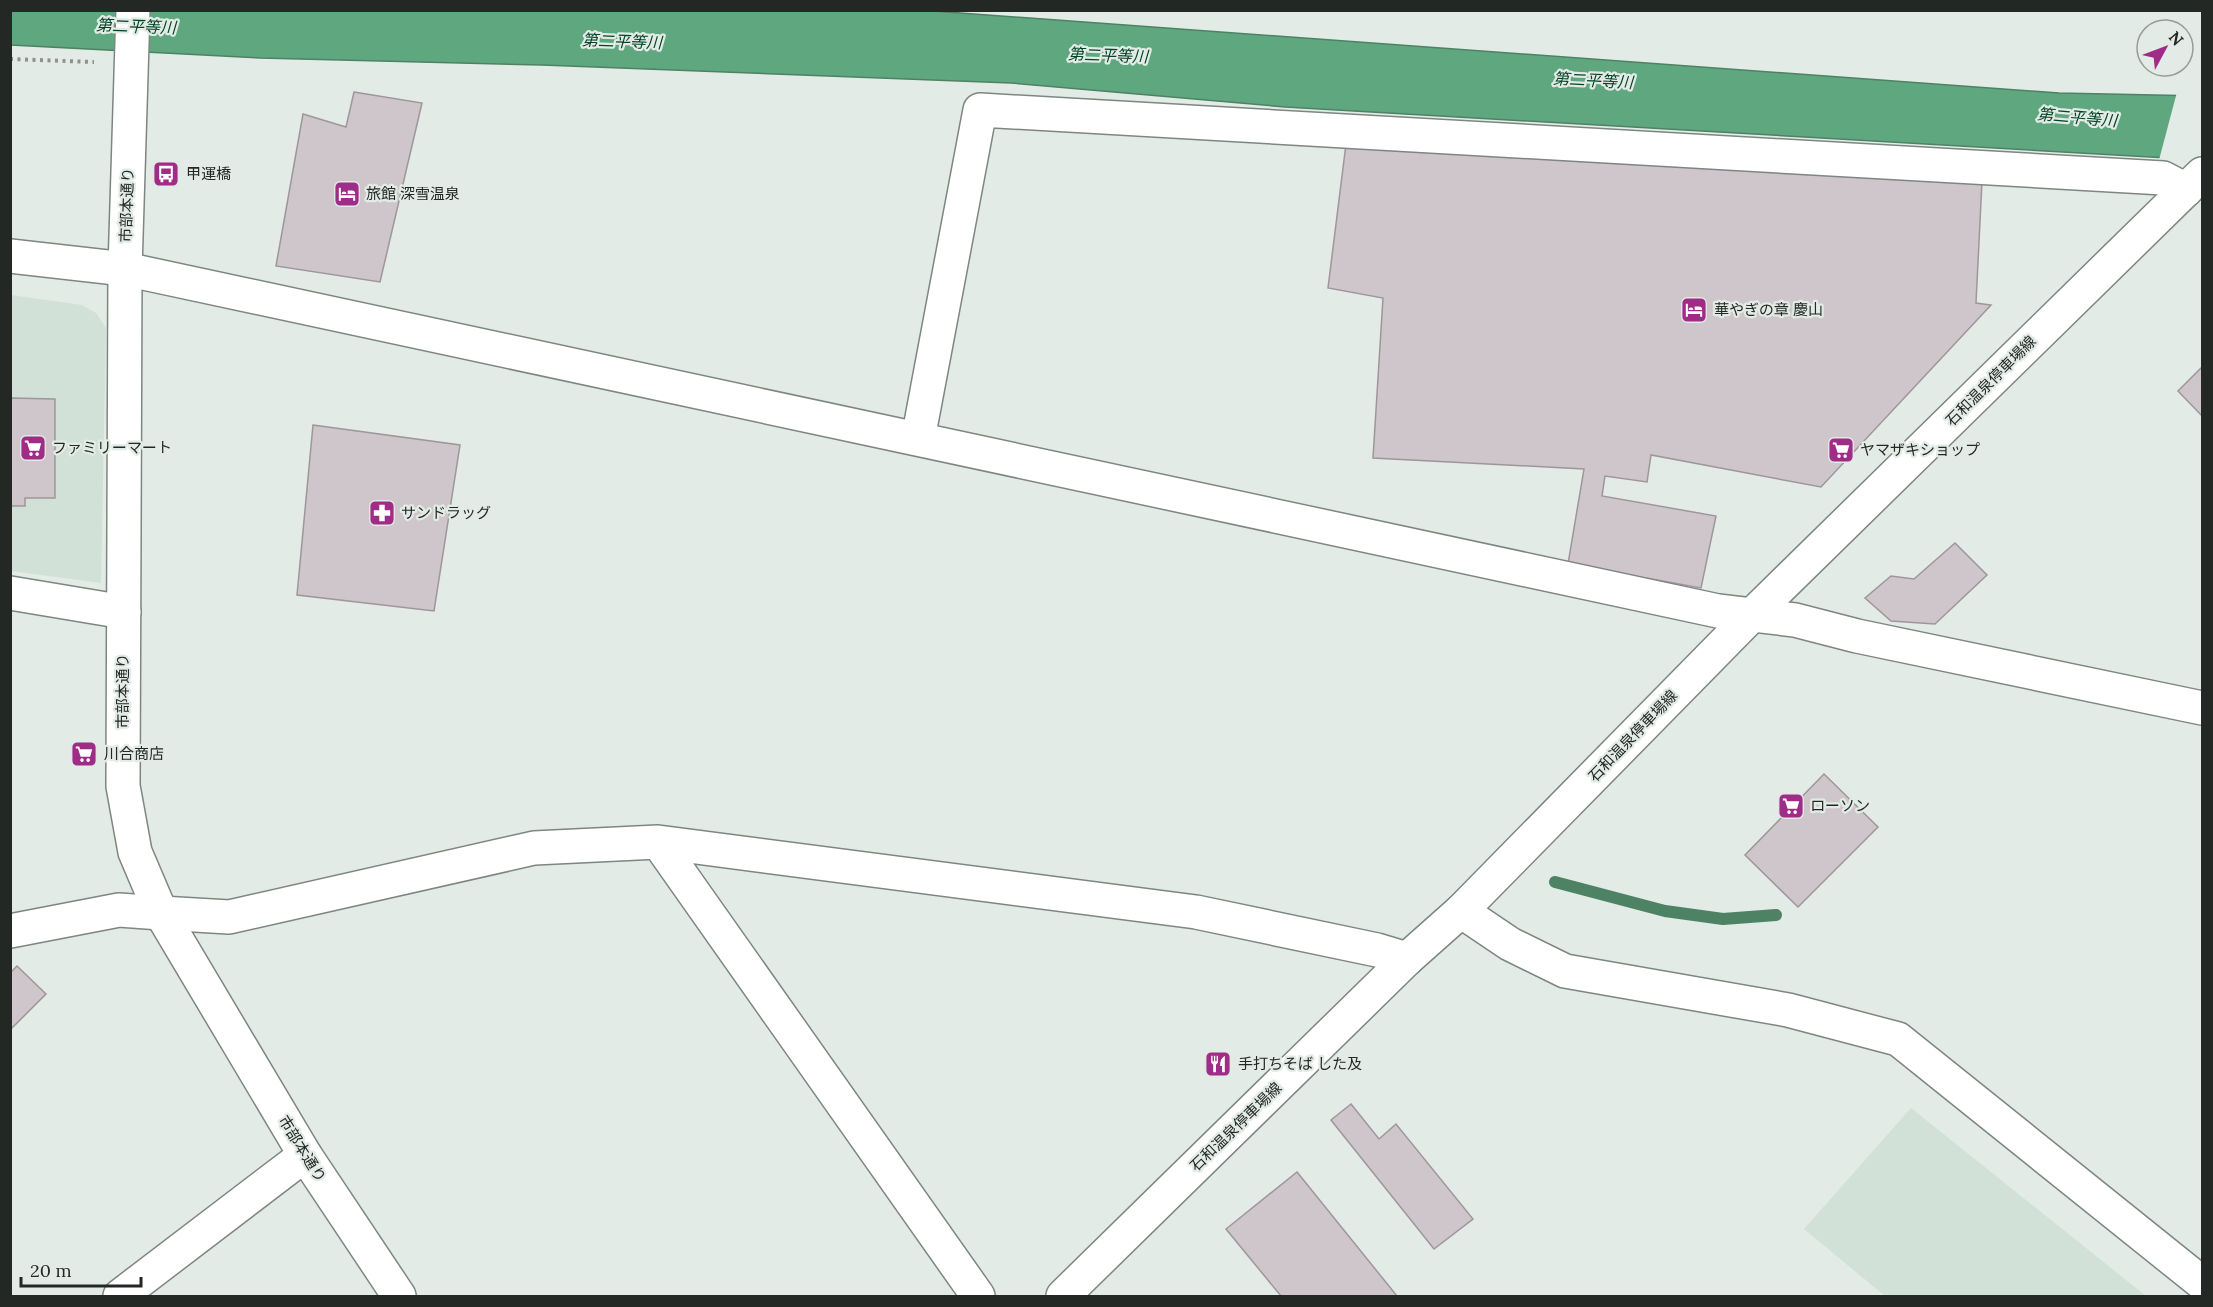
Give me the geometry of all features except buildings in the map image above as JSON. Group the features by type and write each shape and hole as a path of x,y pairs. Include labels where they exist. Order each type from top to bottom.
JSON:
{"main road":[{"name":"市部本通り","path":"133,10 125,269 123,786 135,852 161,913 305,1155 399,1296"},
{"path":"918,439 980,110 2163,178 2194,182"},
{"name":"石和温泉停車場線","path":"1063,1296 1407,960 1461,911 1752,615 2194,182"},
{"path":"10,256 125,269 1707,608 1795,620 1857,636 2202,708"},
{"path":"10,593 124,612"},
{"path":"658,842 978,1296"},
{"path":"10,931 119,910 229,917 534,848 658,842 1196,912 1377,950 1407,960"},
{"path":"1461,911 1510,944 1565,970 1788,1010 1898,1039 2202,1284"},
{"path":"120,1296 305,1155"}],"path":[{"path":"10,59 132,62"}],"shaded area":[{"path":"11,295 82,305 96,313 106,328 101,583 11,571"},
{"path":"1911,1108 2146,1296 1885,1296 1804,1229"}],"water":[{"name":"第二平等川","path":"10,11 933,11 2059,93 2202,96 2202,160 1285,107 1011,83 542,65 260,58 11,45"}],"pier":[{"path":"2177,92 2202,93 2202,161 2159,160"}],"waterway":[{"path":"1555,882 1665,911 1723,919 1776,915"}],"place":[{"name":"甲運橋","path":"166,174"},
{"name":"旅館 深雪温泉","path":"347,194"},
{"name":"華やぎの章 慶山","path":"1694,310"},
{"name":"ファミリーマート","path":"33,448"},
{"name":"ヤマザキショップ","path":"1841,450"},
{"name":"サンドラッグ","path":"382,513"},
{"name":"川合商店","path":"84,754"},
{"name":"ローソン","path":"1791,806"},
{"name":"手打ちそば した及","path":"1218,1064"}]}
